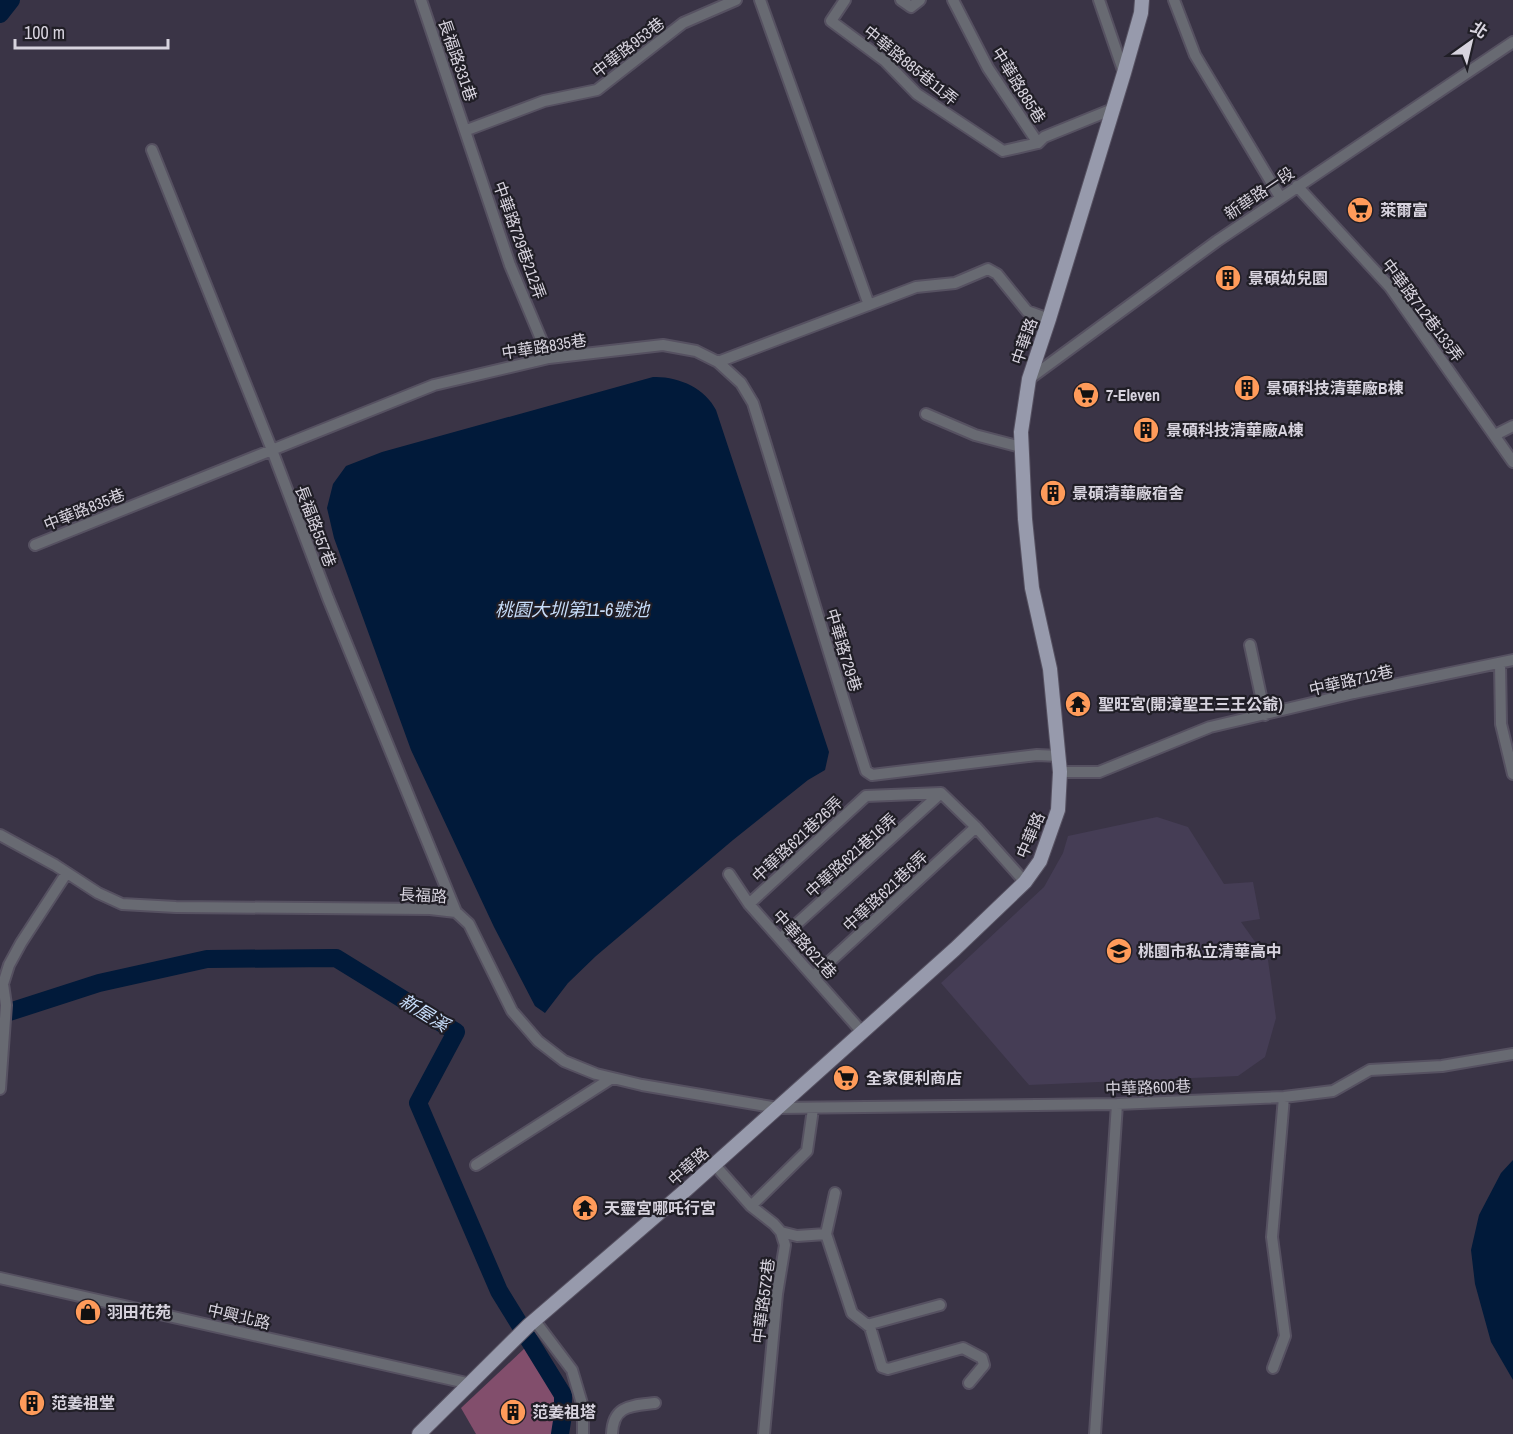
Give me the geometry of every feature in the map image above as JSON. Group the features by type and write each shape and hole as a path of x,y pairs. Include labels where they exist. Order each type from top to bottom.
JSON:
{"main road":[{"name":"中華路","path":"418,1434 532,1323 636,1234 955,949 1025,882 1040,861 1059,810 1060,772 1050,669 1032,588 1025,519 1021,432 1029,379 1142,13 1142,0"}],"street":[{"name":"長福路331巷","path":"421,0 466,130"},
{"name":"中華路953巷","path":"466,130 544,101 597,90 683,23 736,0"},
{"path":"760,0 869,305"},
{"name":"中華路885巷11弄","path":"845,0 831,21 885,61 917,94 1003,151 1038,143"},
{"path":"901,0 916,3"},
{"name":"中華路885巷","path":"953,0 988,68 1038,143 1044,137 1113,109"},
{"path":"1099,0 1124,73"},
{"path":"1174,0 1195,55 1280,197"},
{"name":"新華路一段","path":"1029,379 1280,197 1513,42"},
{"name":"中華路729巷212弄","path":"466,130 510,265 549,358"},
{"name":"長福路557巷","path":"152,150 272,450 328,598 456,912"},
{"name":"中華路712巷133弄","path":"1297,186 1390,287 1513,462"},
{"path":"718,362 916,287 955,283 988,270 997,274 1027,311 1049,319"},
{"name":"中華路835巷","path":"35,545 425,387 549,358 663,345 696,351 718,362"},
{"name":"中華路729巷","path":"718,362 741,383 753,403 866,771 872,775 1037,755 1059,756"},
{"path":"926,414 975,435 1021,447"},
{"path":"1495,435 1513,426"},
{"path":"1250,645 1265,715"},
{"name":"中華路712巷","path":"1060,772 1100,772 1210,727 1354,693 1513,660"},
{"path":"1500,663 1501,724 1513,774"},
{"path":"941,793 976,827 1025,882"},
{"name":"中華路621巷26弄","path":"749,904 866,796 941,793"},
{"name":"中華路621巷16弄","path":"780,939 941,793"},
{"name":"中華路621巷6弄","path":"814,976 976,827"},
{"name":"長福路","path":"0,835 55,865 98,893 122,904 430,909 456,912 475,933 499,988 512,1011 538,1041 564,1061 596,1074 642,1085 778,1108"},
{"path":"0,1089 6,1005 3,984 9,965 21,943 66,874"},
{"name":"中華路621巷","path":"729,874 749,904 862,1032"},
{"name":"中華路600巷","path":"778,1108 1117,1104 1284,1097 1333,1091 1370,1070 1442,1066 1513,1054"},
{"path":"476,1165 612,1078"},
{"path":"1273,1368 1286,1336 1272,1237 1284,1097"},
{"path":"1095,1434 1117,1104"},
{"path":"751,1206 807,1151 813,1109"},
{"path":"714,1164 751,1206 774,1224 781,1233 797,1236 826,1234"},
{"path":"835,1193 826,1234 852,1313 873,1332 882,1367 888,1369 963,1348 982,1358 984,1365 969,1383"},
{"name":"中華路572巷","path":"764,1434 777,1294 785,1245 781,1233"},
{"name":"中興北路","path":"0,1278 471,1384"},
{"path":"867,1325 940,1305"},
{"path":"532,1323 572,1370 583,1407 583,1434"},
{"path":"612,1434 614,1420 619,1412 631,1406 655,1403"}],"shaded area":[{"name":"桃園市私立清華高中","path":"1157,817 1188,827 1224,884 1253,882 1260,919 1241,922 1268,960 1276,1018 1265,1057 1238,1076 1029,1085 941,983 1044,887 1063,853 1068,836"},
{"path":"526,1347 554,1385 562,1416 554,1434 476,1434 461,1408"}],"water":[{"name":"桃園大圳第11-6號池","path":"653,377 672,379 690,385 705,395 716,410 829,752 825,770 808,780 733,840 596,956 568,983 545,1013 535,1006 494,927 411,750 334,538 327,508 333,484 346,466 382,452"},
{"path":"1513,1160 1513,1380 1491,1342 1475,1284 1471,1250 1479,1215 1501,1173"}],"waterway":[{"name":"新屋溪","path":"0,14 11,0"},
{"name":"新屋溪","path":"0,1015 99,983 207,959 336,958 456,1032 418,1103 499,1291 563,1395 560,1434"}],"place":[{"name":"萊爾富","path":"1360,210"},
{"name":"景碩幼兒園","path":"1228,278"},
{"name":"景碩科技清華廠B棟","path":"1247,388"},
{"name":"7-Eleven","path":"1086,395"},
{"name":"景碩科技清華廠A棟","path":"1146,430"},
{"name":"景碩清華廠宿舍","path":"1053,493"},
{"name":"聖旺宮(開漳聖王三王公爺)","path":"1078,704"},
{"name":"桃園市私立清華高中","path":"1119,951"},
{"name":"全家便利商店","path":"846,1078"},
{"name":"天靈宮哪吒行宮","path":"585,1208"},
{"name":"羽田花苑","path":"88,1312"},
{"name":"范姜祖堂","path":"32,1403"},
{"name":"范姜祖塔","path":"513,1412"}]}
